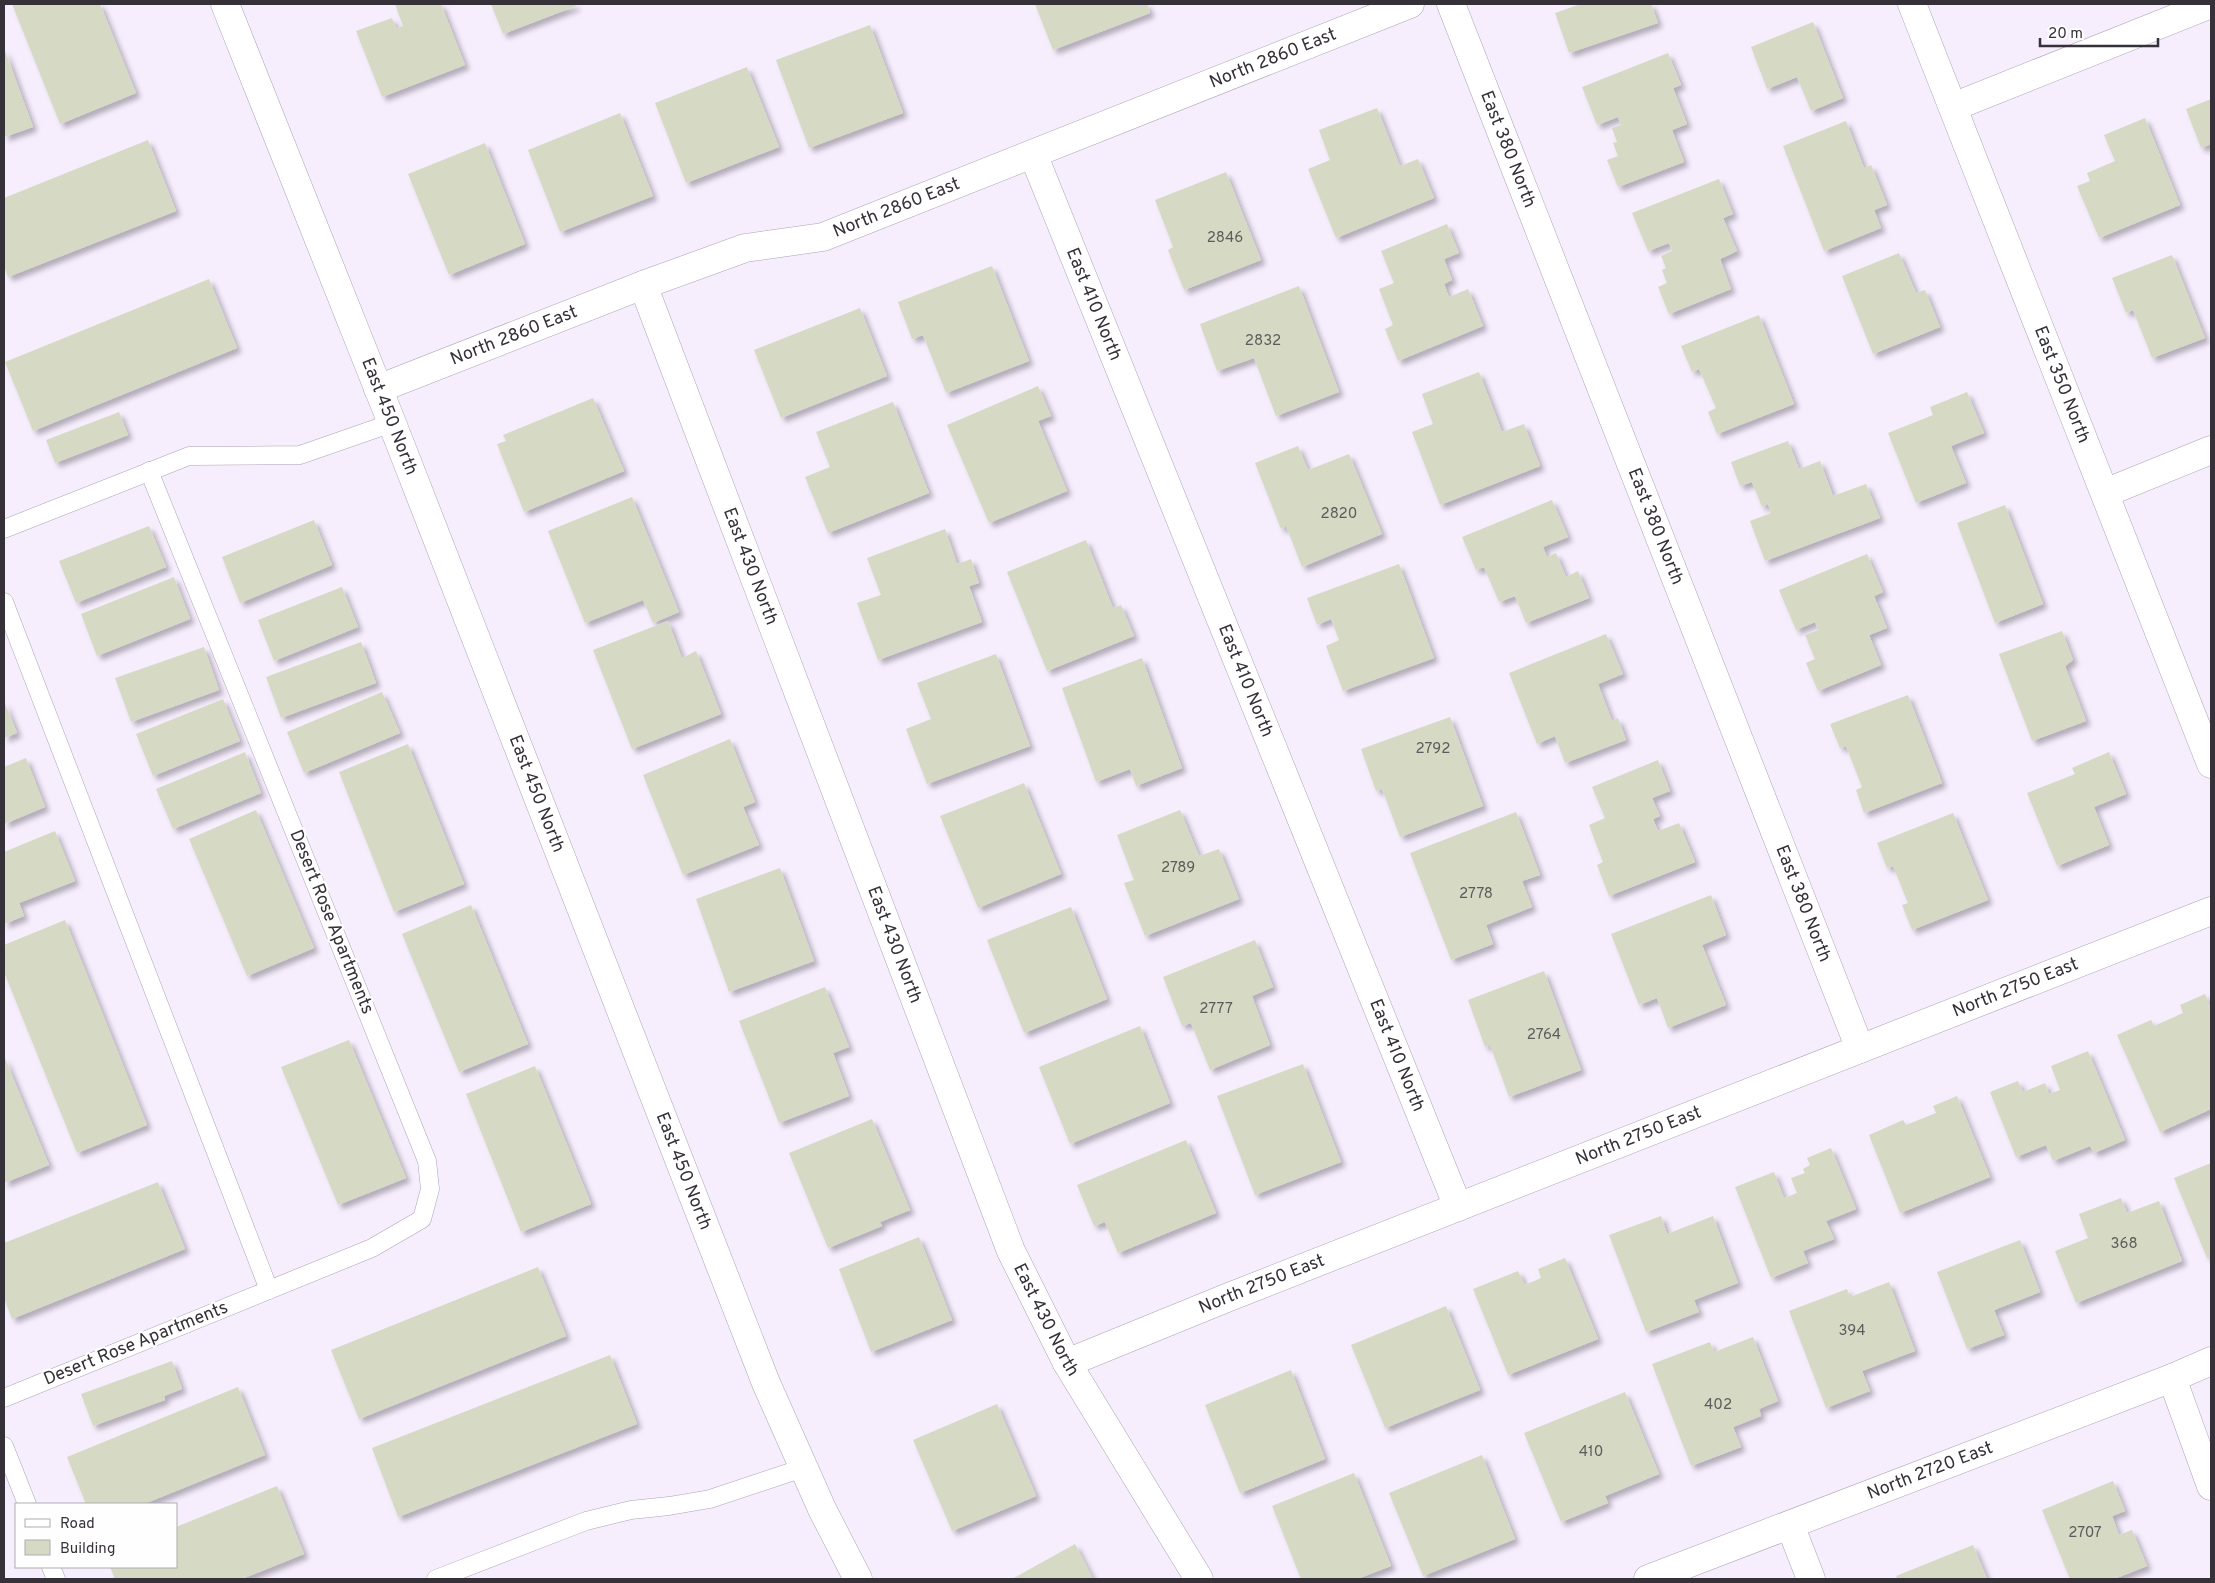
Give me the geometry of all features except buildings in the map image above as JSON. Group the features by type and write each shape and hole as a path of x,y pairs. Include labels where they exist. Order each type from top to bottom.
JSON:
{"street":[{"name":"East 450 North","path":"225,4 392,423 766,1383 803,1468 858,1579"},
{"name":"North 2860 East","path":"378,389 745,248 823,237 1410,4"},
{"name":"East 380 North","path":"1451,4 1860,1049"},
{"name":"East 350 North","path":"1912,4 2211,764"},
{"path":"1953,107 2211,4"},
{"name":"East 410 North","path":"1033,154 1458,1207"},
{"name":"East 430 North","path":"643,286 1011,1251 1067,1363 1199,1579"},
{"path":"2104,493 2211,450"},
{"name":"North 2750 East","path":"1067,1363 2211,911"},
{"name":"North 2720 East","path":"1648,1579 2172,1378 2211,1361"},
{"path":"2172,1378 2211,1486"},
{"path":"1790,1525 1811,1579"}],"lane":[{"path":"4,529 189,456 300,455 392,423"},
{"name":"Desert Rose Apartments","path":"4,1398 372,1248 422,1219 430,1189 427,1161 149,471"},
{"path":"4,602 269,1290"},
{"path":"4,1446 27,1503"},
{"path":"436,1579 586,1520 631,1510 710,1500 803,1468"}]}
